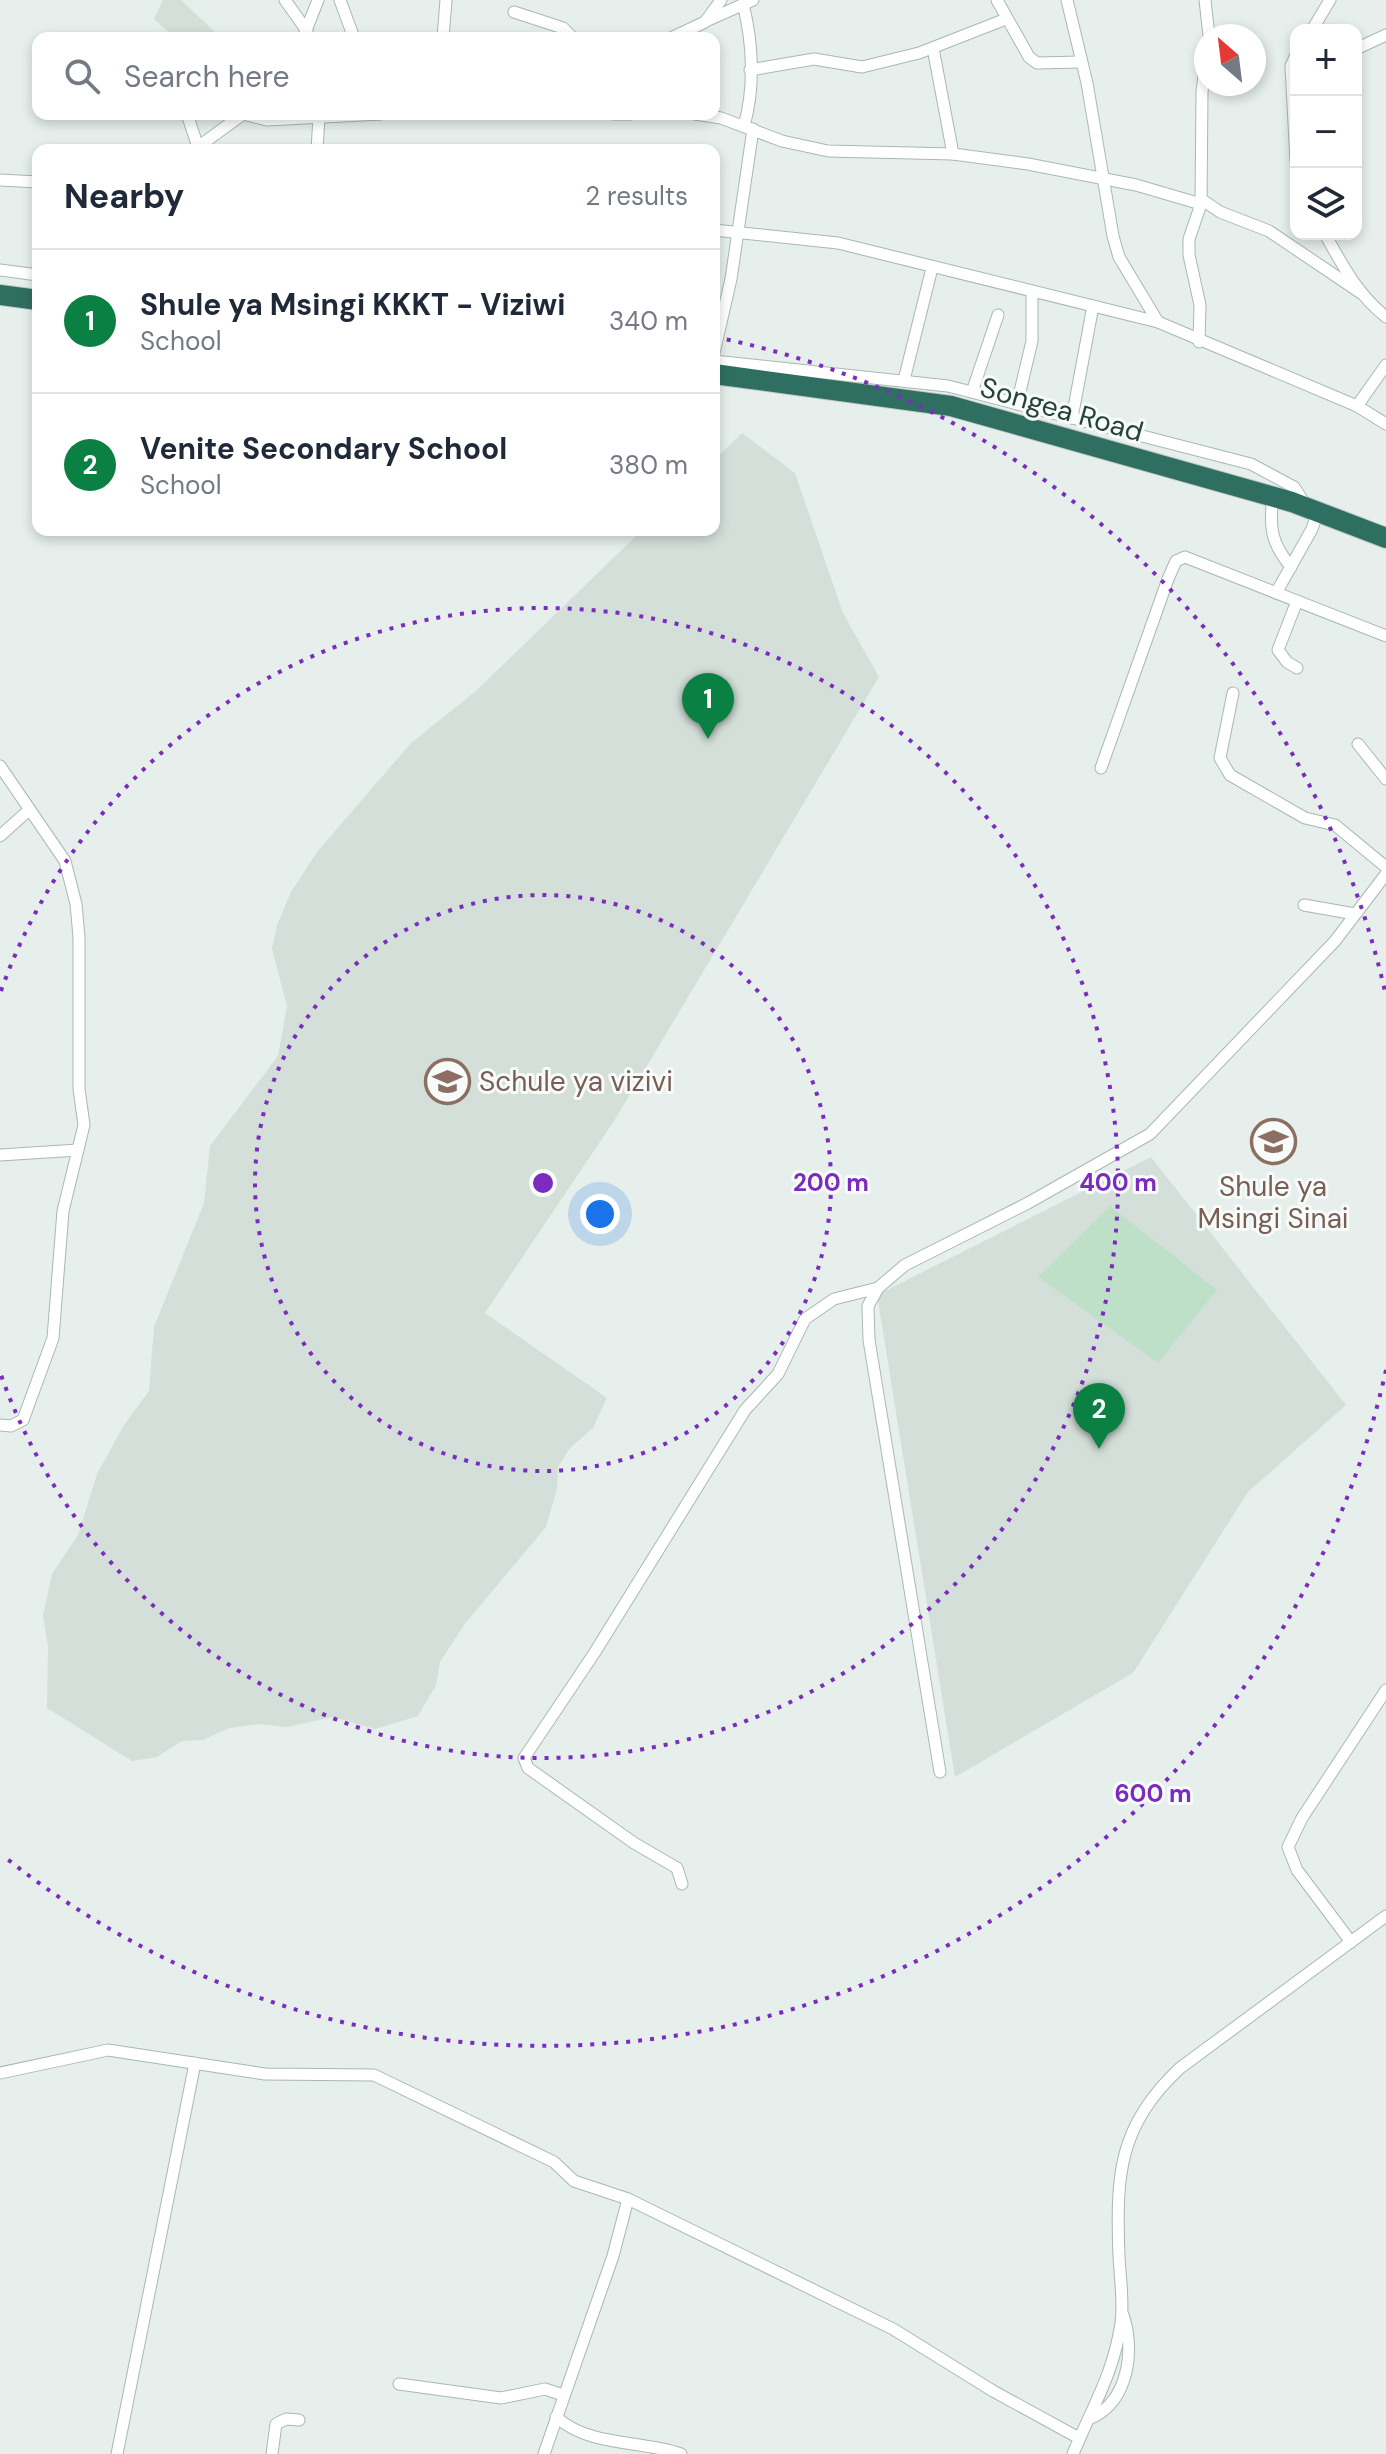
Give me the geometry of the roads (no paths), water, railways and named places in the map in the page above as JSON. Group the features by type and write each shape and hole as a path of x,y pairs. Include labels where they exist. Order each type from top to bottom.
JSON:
{"highway":[{"path":"0,295 32,299"},
{"name":"Songea Road","path":"720,375 951,406 1077,444 1273,496 1386,538"}],"street":[{"path":"285,0 304,32"},
{"path":"306,32 318,0"},
{"path":"340,0 352,32"},
{"path":"443,32 446,0"},
{"path":"705,22 721,0"},
{"path":"997,0 1021,47 1037,63 1080,62"},
{"path":"1067,0 1087,83 1119,257 1158,322"},
{"path":"1205,0 1208,24"},
{"path":"1316,24 1330,0"},
{"path":"684,32 748,2 752,53 749,128 739,231 720,324"},
{"path":"514,12 567,32"},
{"path":"750,70 814,59 862,67 933,48 1006,19"},
{"path":"1362,46 1386,35"},
{"path":"933,48 953,154"},
{"path":"1199,342 1200,305 1189,255 1189,239 1201,202 1202,96"},
{"path":"189,120 195,144"},
{"path":"203,144 235,120"},
{"path":"317,144 319,120"},
{"path":"718,120 782,141 828,151 953,154 1103,178 1201,202 1269,231 1361,293 1386,317"},
{"path":"0,180 32,182"},
{"path":"720,230 838,243 1158,322 1199,342 1357,406 1386,424"},
{"path":"1329,240 1361,293"},
{"path":"904,380 932,268"},
{"path":"0,270 32,274"},
{"path":"1017,404 1032,341 1032,291"},
{"path":"1072,418 1093,306"},
{"path":"972,392 998,315"},
{"path":"720,362 904,380 972,392 1251,464 1294,487 1313,509 1291,567 1276,593"},
{"path":"1357,406 1386,365"},
{"path":"1273,496 1270,532 1275,546 1291,567"},
{"path":"1101,768 1176,561 1193,558 1386,636"},
{"path":"1297,601 1278,650 1287,662 1297,668"},
{"path":"1233,693 1220,758 1230,775 1305,818 1335,825 1386,867"},
{"path":"1358,744 1386,779"},
{"path":"0,766 65,861 76,904 79,937 79,1089 84,1125 63,1211 53,1338 23,1420 11,1426 0,1425"},
{"path":"0,836 29,810"},
{"path":"940,1772 869,1340 868,1306 878,1288 905,1265 1028,1203 1150,1134 1266,1015 1386,874"},
{"path":"1304,905 1355,914"},
{"path":"0,1155 78,1150"},
{"path":"682,1884 677,1868 634,1843 528,1768 524,1758 595,1652 745,1410 778,1374 805,1319 834,1299 878,1288"},
{"path":"1351,1942 1297,1870 1288,1847 1302,1818 1321,1794 1386,1690"},
{"path":"1060,2454 1076,2446 1091,2418 1112,2363 1122,2311 1121,2163 1130,2134 1151,2095 1180,2068 1386,1916"},
{"path":"0,2073 108,2050 265,2074 374,2075 544,2157 574,2181 628,2199 893,2329 1076,2446"},
{"path":"117,2454 195,2063"},
{"path":"544,2454 613,2256 628,2199"},
{"path":"399,2384 501,2398 545,2389 563,2395"},
{"path":"556,2417 568,2427 596,2438 681,2454"},
{"path":"272,2454 276,2424 286,2419 299,2420"}],"place":[{"name":"Shule ya Msingi KKKT - Viziwi","path":"708,739"},
{"name":"Schule ya vizivi","path":"448,1081"},
{"name":"Shule ya Msingi Sinai","path":"1273,1141"},
{"name":"Venite Secondary School","path":"1099,1449"}]}
